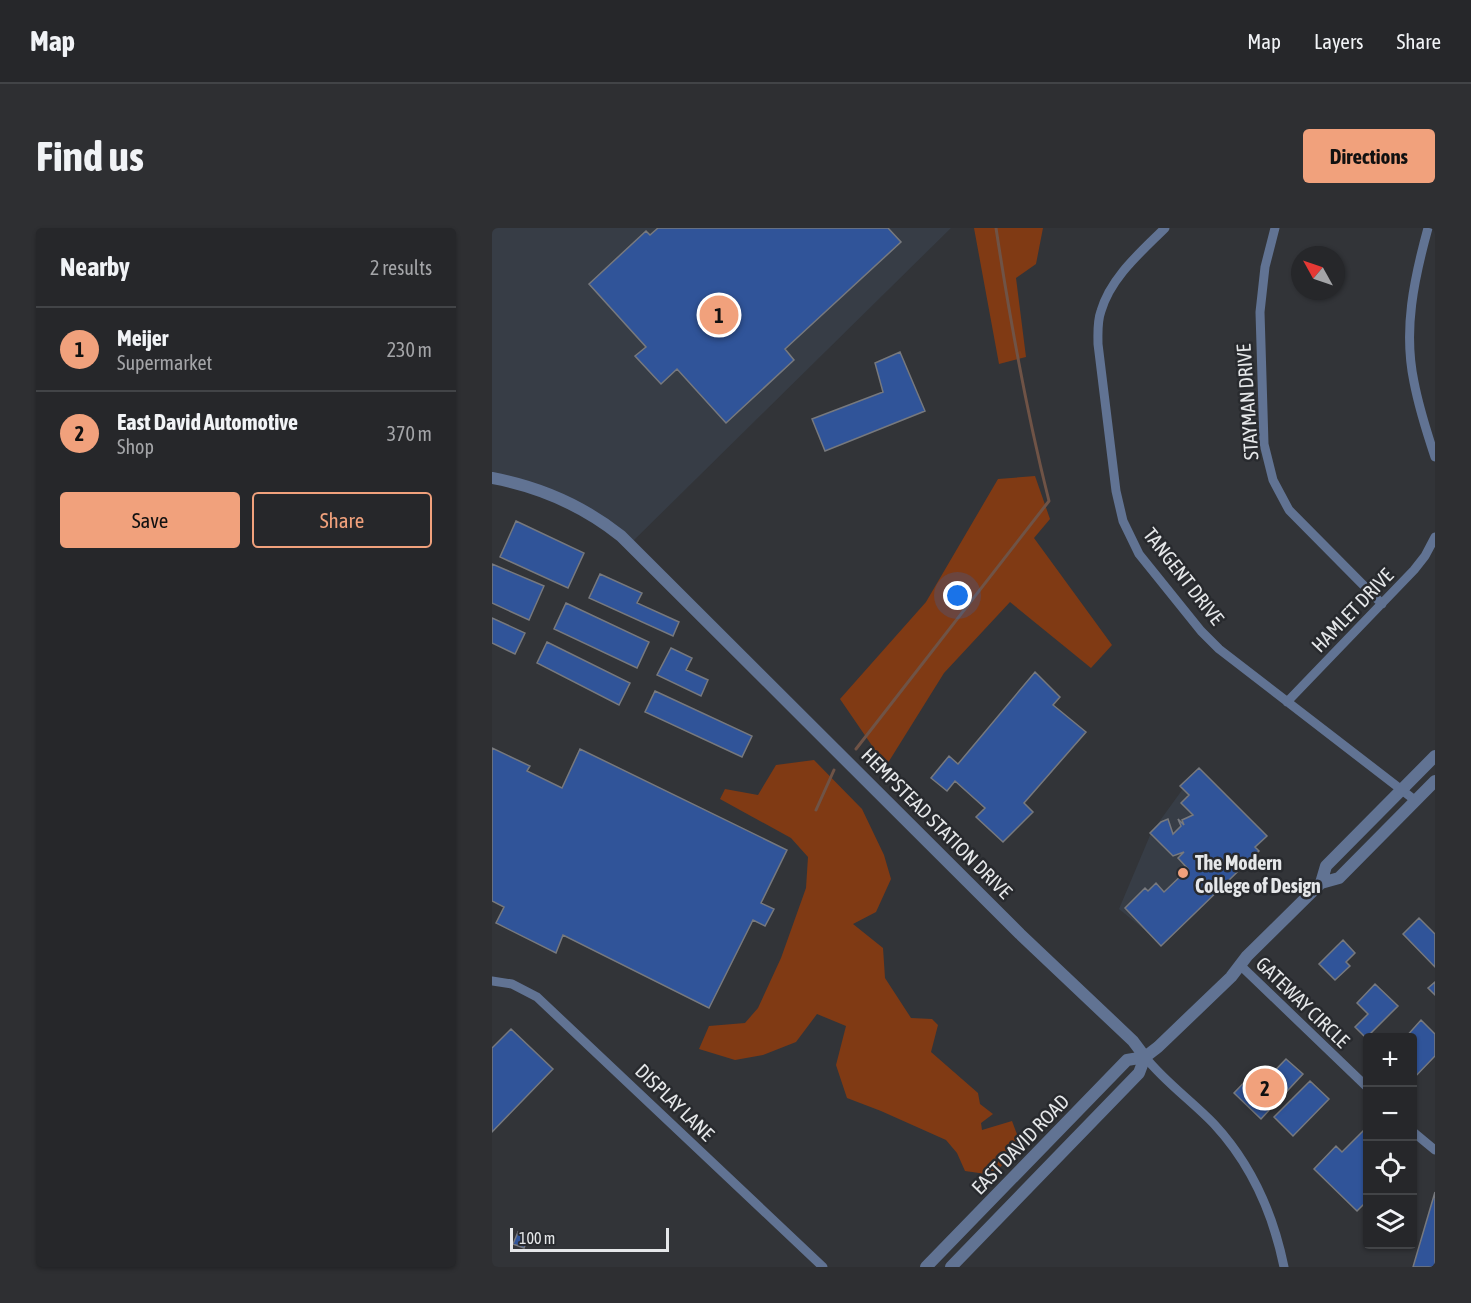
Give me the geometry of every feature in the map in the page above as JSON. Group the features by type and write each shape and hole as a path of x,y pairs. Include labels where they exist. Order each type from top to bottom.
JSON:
{"street":[{"name":"TANGENT DRIVE","path":"1165,228 1119,278 1104,301 1098,324 1098,344 1116,491 1123,521 1139,554 1201,631 1219,649 1416,801"},
{"name":"STAYMAN DRIVE","path":"1275,228 1265,267 1260,312 1266,458 1273,480 1289,510 1382,604"},
{"path":"1428,228 1415,276 1410,334 1413,380 1435,458"},
{"name":"HEMPSTEAD STATION DRIVE","path":"492,478 537,488 556,495 581,508 621,536 1020,934 1133,1041 1179,1093 1213,1123 1244,1163 1269,1210 1284,1267"},
{"name":"HAMLET DRIVE","path":"1287,702 1414,570 1435,537"},
{"name":"EAST DAVID ROAD","path":"951,1267 1139,1073 1145,1057 1231,977 1321,883 1326,866 1435,756"},
{"name":"EAST DAVID ROAD","path":"1321,883 1339,878 1435,781"},
{"name":"GATEWAY CIRCLE","path":"1240,966 1367,1087"},
{"name":"DISPLAY LANE","path":"492,981 513,984 537,997 823,1267"},
{"name":"EAST DAVID ROAD","path":"926,1267 1127,1060 1145,1057"},
{"path":"1417,1134 1435,1150"}],"shaded area":[{"path":"492,228 951,228 630,544 602,521 492,478"},
{"path":"974,228 1043,228 1036,264 1016,278 1026,357 999,364"},
{"path":"1035,476 1050,519 1034,538 1112,645 1091,668 1010,602 944,673 886,766 840,699 926,602 998,479"},
{"path":"814,760 862,809 884,855 891,879 876,912 853,924 883,948 885,978 911,1018 932,1019 938,1025 931,1052 978,1093 980,1104 993,1114 981,1123 982,1130 1012,1121 1021,1145 993,1175 965,1171 957,1153 946,1140 847,1098 836,1065 846,1026 817,1014 796,1042 763,1055 735,1060 699,1049 709,1026 745,1023 758,1008 781,958 806,888 808,857 791,838 720,799 725,789 758,795 776,765"},
{"name":"The Modern College of Design","path":"1198,768 1267,837 1162,944 1119,909 1151,833"}],"building":[{"path":"658,228 888,228 901,242 785,349 794,360 726,423 677,369 661,384 635,356 646,347 589,284 646,231 650,235"},
{"path":"900,352 925,411 825,451 812,419 883,392 875,363"},
{"path":"516,521 584,553 568,588 500,557"},
{"path":"492,564 544,586 529,620 492,603"},
{"path":"600,574 642,593 637,603 679,622 673,636 589,598"},
{"path":"566,603 649,642 637,668 554,629"},
{"path":"492,618 525,633 515,654 492,643"},
{"path":"547,642 630,683 619,705 537,663"},
{"path":"671,648 692,658 686,670 708,680 701,696 657,675"},
{"path":"1035,672 1060,697 1053,705 1086,732 1024,803 1033,812 1003,842 976,817 985,808 955,781 947,791 931,778 949,756 958,764"},
{"path":"655,691 752,736 742,757 645,712"},
{"path":"492,748 530,766 527,771 562,788 580,749 787,850 761,903 774,909 765,926 753,920 709,1008 563,935 556,953 496,923 504,907 492,901"},
{"name":"The Modern College of Design","path":"1199,768 1267,836 1255,847 1259,851 1161,946 1125,908 1145,888 1148,891 1156,883 1164,892 1188,869 1178,858 1184,852 1173,856 1150,833 1161,822 1168,819 1173,834 1181,826 1178,819 1184,825 1182,820 1193,815 1181,803 1189,795 1180,786"},
{"path":"1419,918 1435,934 1435,967 1403,934"},
{"path":"1343,940 1355,953 1346,962 1350,966 1335,980 1319,964"},
{"path":"1435,982 1435,995 1428,988"},
{"path":"1375,984 1398,1006 1371,1033 1363,1033 1363,1035 1355,1027 1368,1014 1357,1003"},
{"path":"1421,1020 1435,1034 1435,1056 1417,1075 1417,1033 1409,1033"},
{"path":"511,1029 553,1069 492,1132 492,1048"},
{"path":"1286,1059 1303,1074 1261,1119 1234,1093 1253,1073 1263,1083"},
{"path":"1310,1081 1329,1099 1293,1136 1274,1117"},
{"path":"1363,1131 1363,1205 1357,1211 1314,1169 1336,1146 1342,1152"},
{"path":"1435,1192 1435,1267 1413,1267"},
{"path":"518,1232 529,1236 524,1248 513,1244"}],"waterway":[{"path":"856,749 1049,501 1019,365 996,228"},
{"path":"816,810 834,770"}],"place":[{"name":"Meijer","path":"719,315"},
{"name":"The Modern College of Design","path":"1183,873"},
{"name":"East David Automotive","path":"1265,1088"}]}
